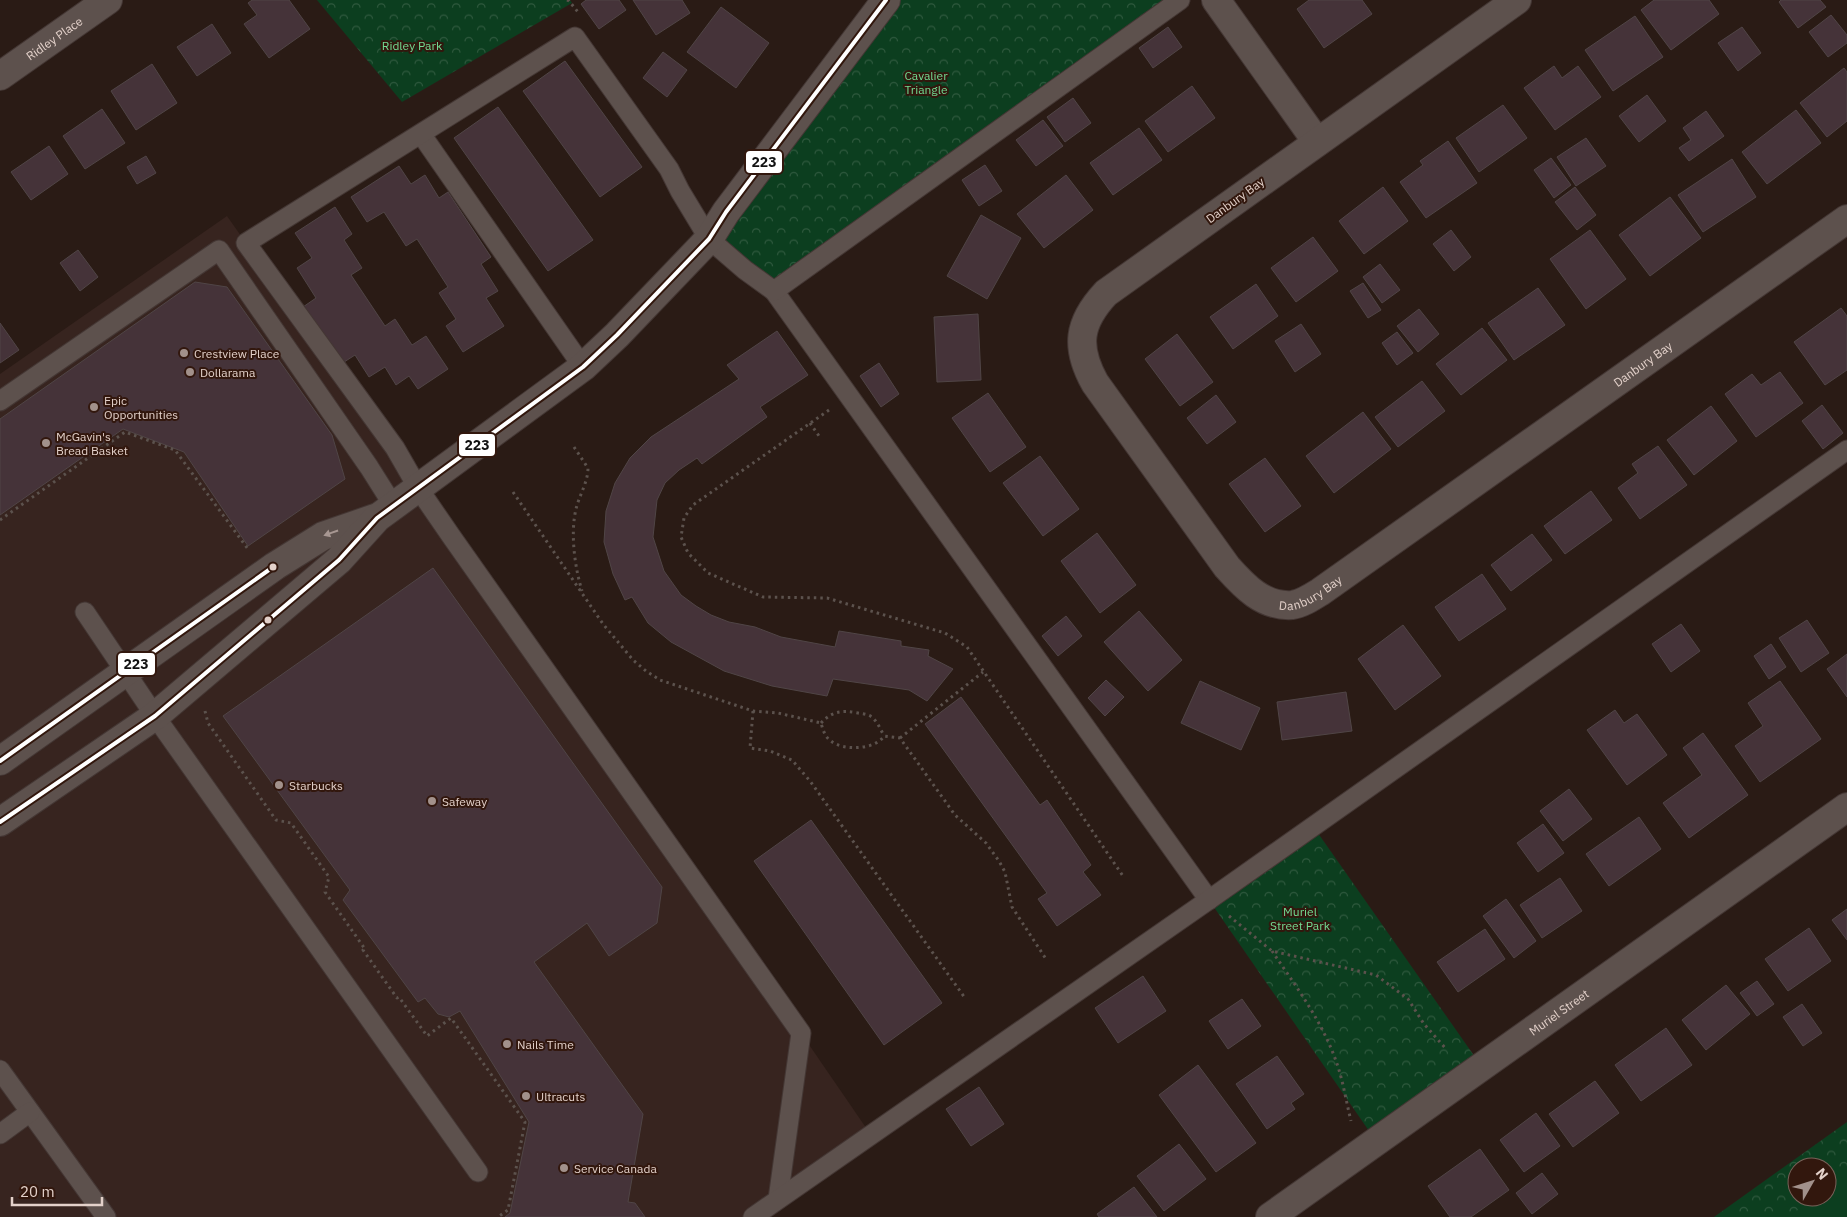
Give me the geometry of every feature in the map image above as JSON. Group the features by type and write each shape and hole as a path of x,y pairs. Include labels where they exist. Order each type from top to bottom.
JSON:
{"street":[{"name":"Ridley Place","path":"0,76 108,0"},
{"path":"1216,0 1317,142"},
{"name":"Danbury Bay","path":"1518,0 1106,293 1094,306 1085,322 1081,337 1086,367 1095,383 1227,567 1247,589 1264,599 1278,604 1293,605 1320,592 1847,219"},
{"path":"0,822 155,716 340,560 385,512 583,367 617,335 709,239 726,212 882,1"},
{"path":"0,761 275,566 323,536 385,512"},
{"name":"Muriel Street","path":"1270,1217 1847,807"}],"lane":[{"path":"774,291 1180,0"},
{"path":"778,1200 802,1033 418,488 395,448 246,243 575,37 669,169 709,239 744,270 774,291 1211,898"},
{"path":"421,134 583,367"},
{"path":"0,401 219,250 369,467 385,512"},
{"path":"753,1217 1211,898 1847,450"},
{"path":"85,612 155,716 478,1172"},
{"path":"0,1070 106,1217"},
{"path":"2,1129 30,1112"}],"path":[{"path":"849,396 693,504 684,518 681,536 688,553 708,573 763,597 827,598 945,633 967,647 1123,876"},
{"path":"810,423 820,436"},
{"path":"0,520 125,432 175,450 250,552"},
{"path":"574,447 588,468 586,480 575,511 572,529 577,572 584,595"},
{"path":"514,492 603,624 633,660 646,671 660,680 753,711 778,713 821,723"},
{"path":"884,736 900,738 983,672"},
{"path":"204,708 208,723 276,820 291,823 329,877 325,892 397,998 399,997 427,1036 451,1018 525,1122 508,1210 498,1217"},
{"path":"753,711 750,748 770,751 792,760 810,781 965,998"},
{"path":"821,723 837,712 843,711 869,715 874,719 884,736"},
{"path":"821,723 830,741 838,745 860,748 868,747 881,740 884,736"},
{"path":"900,738 954,816 986,843 999,861 1005,872 1012,907 1046,959"},
{"path":"1211,898 1220,909 1272,951 1294,983 1320,1027 1336,1061 1351,1121"},
{"path":"1272,951 1376,975 1408,999 1424,1024 1447,1050"}],"shaded area":[{"path":"227,216 871,1135 753,1217 0,1217 0,374"}],"green space":[{"name":"Ridley Park","path":"317,0 570,0 572,3 402,102"},
{"name":"Cavalier Triangle","path":"886,0 1180,0 774,291 709,239"},
{"name":"Muriel Street Park","path":"1313,826 1482,1067 1376,1141 1209,900"},
{"path":"1847,1122 1847,1217 1714,1217 1787,1165 1787,1207 1837,1207 1837,1157 1798,1157"},
{"path":"1847,1174 1847,1217 1788,1217 1802,1207 1837,1207 1837,1182"}],"building":[{"path":"252,0 289,0 310,29 269,58 244,24 257,15 248,3"},
{"path":"586,0 619,0 626,10 599,29 581,4"},
{"path":"633,0 682,0 690,13 656,35"},
{"path":"1309,0 1362,0 1372,14 1324,48 1297,9"},
{"path":"1654,0 1709,0 1719,14 1671,50 1641,10"},
{"path":"1781,0 1820,0 1826,7 1798,28 1779,2"},
{"path":"721,7 769,43 736,88 687,52"},
{"path":"1831,15 1847,35 1847,43 1828,57 1809,32"},
{"path":"1635,16 1663,57 1613,91 1585,50"},
{"path":"212,24 231,53 197,76 177,47"},
{"path":"1168,27 1182,47 1153,68 1139,48"},
{"path":"1742,27 1761,53 1738,71 1718,43"},
{"path":"663,52 687,70 667,97 643,78"},
{"path":"565,61 642,167 600,197 523,91"},
{"path":"152,64 177,103 136,130 111,91"},
{"path":"1554,66 1562,78 1578,66 1601,97 1555,130 1524,88"},
{"path":"1844,68 1847,72 1847,121 1827,137 1800,103"},
{"path":"1192,86 1215,118 1168,152 1145,121"},
{"path":"1647,95 1666,121 1639,142 1619,116"},
{"path":"1073,98 1091,123 1065,142 1047,117"},
{"path":"1503,105 1527,138 1479,172 1456,138"},
{"path":"498,107 593,240 548,271 454,138"},
{"path":"102,109 125,143 85,169 63,136"},
{"path":"1796,110 1821,143 1767,184 1742,152"},
{"path":"1706,111 1724,136 1689,161 1679,148 1691,140 1683,128"},
{"path":"1043,120 1063,146 1036,166 1016,140"},
{"path":"1139,128 1162,160 1113,195 1090,163"},
{"path":"1586,138 1606,166 1576,186 1557,157"},
{"path":"1448,141 1477,183 1426,218 1400,182 1423,165 1420,161"},
{"path":"49,146 68,174 31,200 11,172"},
{"path":"146,156 156,173 137,184 127,167"},
{"path":"1551,158 1571,185 1554,198 1534,170"},
{"path":"1732,159 1756,197 1703,232 1678,195"},
{"path":"985,165 1002,191 979,206 962,180"},
{"path":"399,166 411,184 425,175 439,198 448,192 491,257 481,264 498,291 486,298 504,326 463,352 446,326 456,319 439,293 448,287 417,239 406,246 384,212 367,222 351,197"},
{"path":"1066,175 1093,210 1044,248 1017,214"},
{"path":"1383,187 1408,221 1364,254 1339,221"},
{"path":"1575,187 1596,215 1577,230 1555,202"},
{"path":"1670,197 1701,238 1650,276 1619,235"},
{"path":"335,207 352,234 344,240 362,268 351,275 385,326 395,319 412,345 426,336 448,369 418,389 409,376 396,385 385,367 369,377 355,355 341,364 303,307 316,298 297,268 312,258 295,233"},
{"path":"981,215 1021,238 987,299 947,276"},
{"path":"1451,230 1471,257 1454,271 1433,244"},
{"path":"1590,230 1626,279 1586,309 1550,259"},
{"path":"1313,237 1338,271 1296,302 1271,268"},
{"path":"78,250 98,277 80,291 60,263"},
{"path":"1380,264 1400,290 1382,303 1363,277"},
{"name":"Crestview Place","path":"195,282 227,287 332,435 345,479 248,546 184,452 123,429 0,515 0,419"},
{"path":"1363,283 1381,310 1368,318 1350,291"},
{"path":"1256,284 1278,316 1233,349 1210,317"},
{"path":"1538,288 1565,325 1514,360 1488,323"},
{"path":"1841,308 1847,316 1847,370 1825,385 1794,342"},
{"path":"1419,309 1439,334 1418,352 1397,326"},
{"path":"978,314 981,380 937,382 934,317"},
{"path":"0,323 19,350 0,363"},
{"path":"1301,324 1321,354 1295,372 1275,341"},
{"path":"1482,328 1507,360 1461,395 1436,364"},
{"path":"777,331 808,375 760,407 767,417 702,464 697,458 679,470 665,483 657,500 653,537 664,571 681,595 711,615 729,622 755,627 781,637 835,647 839,631 901,641 901,646 929,650 928,656 953,669 927,701 909,690 833,679 827,696 772,686 724,671 671,642 648,623 632,597 625,600 613,574 604,542 606,511 615,483 630,458 651,437 739,379 727,365"},
{"path":"1397,332 1413,353 1397,365 1382,343"},
{"path":"1177,334 1213,382 1180,406 1145,359"},
{"path":"879,363 899,394 881,407 860,376"},
{"path":"1780,372 1803,403 1756,437 1725,394 1752,374 1761,385"},
{"path":"1422,381 1445,411 1398,447 1375,417"},
{"path":"988,393 1026,447 990,472 952,418"},
{"path":"1216,395 1236,422 1207,444 1187,418"},
{"path":"1822,405 1843,433 1823,449 1802,421"},
{"path":"1711,406 1737,441 1694,475 1667,440"},
{"path":"1363,412 1391,449 1334,493 1306,456"},
{"path":"1658,446 1687,485 1640,519 1618,488 1638,473 1632,464"},
{"path":"1040,456 1079,509 1043,536 1003,483"},
{"path":"1265,458 1301,506 1265,532 1229,484"},
{"path":"1591,491 1612,520 1565,554 1544,526"},
{"path":"1097,533 1136,585 1100,613 1061,561"},
{"path":"1532,534 1552,560 1511,591 1491,565"},
{"path":"433,568 662,887 657,923 609,956 587,923 534,962 643,1114 628,1202 635,1203 645,1217 505,1217 510,1213 529,1122 460,1011 449,1017 438,1014 425,998 418,1002 343,900 350,890 223,716"},
{"path":"1482,574 1506,609 1459,641 1435,607"},
{"path":"1139,611 1182,660 1148,691 1104,642"},
{"path":"1066,616 1082,636 1058,656 1042,636"},
{"path":"1807,620 1829,653 1801,672 1779,638"},
{"path":"1681,624 1700,651 1671,672 1652,644"},
{"path":"1403,625 1441,676 1395,710 1358,659"},
{"path":"1771,644 1786,667 1769,679 1754,656"},
{"path":"1847,654 1847,697 1827,669"},
{"path":"1106,680 1124,697 1105,716 1088,698"},
{"path":"1200,681 1260,708 1241,750 1181,723"},
{"path":"1780,681 1821,739 1760,782 1735,746 1763,726 1748,703"},
{"path":"1346,692 1352,731 1282,740 1277,702"},
{"path":"961,697 1040,805 1047,800 1091,865 1083,872 1101,895 1057,926 1038,899 1047,893 925,724"},
{"path":"1615,710 1624,723 1637,714 1667,755 1627,785 1587,730"},
{"path":"1703,733 1748,795 1689,838 1663,803 1702,775 1683,748"},
{"path":"1569,789 1592,819 1563,841 1540,811"},
{"path":"1639,817 1661,849 1609,886 1586,854"},
{"path":"811,820 942,1003 884,1045 754,861"},
{"path":"1543,824 1564,853 1538,872 1517,843"},
{"path":"1560,878 1582,911 1542,938 1520,905"},
{"path":"1506,899 1536,941 1514,958 1483,916"},
{"path":"1847,909 1847,940 1832,920"},
{"path":"1809,928 1831,961 1788,991 1765,959"},
{"path":"1485,929 1505,959 1458,992 1437,962"},
{"path":"1143,976 1166,1011 1118,1043 1095,1008"},
{"path":"1757,981 1774,1004 1757,1016 1740,993"},
{"path":"1726,985 1750,1014 1706,1050 1682,1020"},
{"path":"1242,999 1261,1026 1228,1049 1209,1021"},
{"path":"1802,1004 1822,1033 1803,1046 1783,1017"},
{"path":"1666,1028 1692,1065 1641,1101 1615,1065"},
{"path":"1277,1056 1304,1094 1291,1103 1295,1109 1267,1129 1236,1084"},
{"path":"1198,1065 1256,1143 1216,1172 1159,1095"},
{"path":"1595,1081 1619,1113 1573,1147 1549,1114"},
{"path":"979,1087 1004,1124 971,1146 946,1109"},
{"path":"1536,1113 1560,1146 1524,1172 1500,1140"},
{"path":"1179,1144 1206,1179 1164,1211 1137,1176"},
{"path":"1480,1149 1509,1190 1471,1217 1450,1217 1428,1186"},
{"path":"1542,1173 1558,1194 1532,1214 1516,1193"},
{"path":"1134,1187 1157,1217 1099,1217 1097,1214"}],"transit line":[{"name":"223","path":"0,822 155,716 339,560 377,518 583,367 617,335 709,239 726,212 886,0"},
{"name":"223","path":"0,761 273,567"}],"place":[{"name":"Crestview Place","path":"184,353"},
{"name":"Dollarama","path":"190,372"},
{"name":"Epic Opportunities","path":"94,407"},
{"name":"McGavin's Bread Basket","path":"46,443"},
{"name":"Starbucks","path":"279,785"},
{"name":"Safeway","path":"432,801"},
{"name":"Nails Time","path":"507,1044"},
{"name":"Ultracuts","path":"526,1096"},
{"name":"Service Canada","path":"564,1168"}]}
